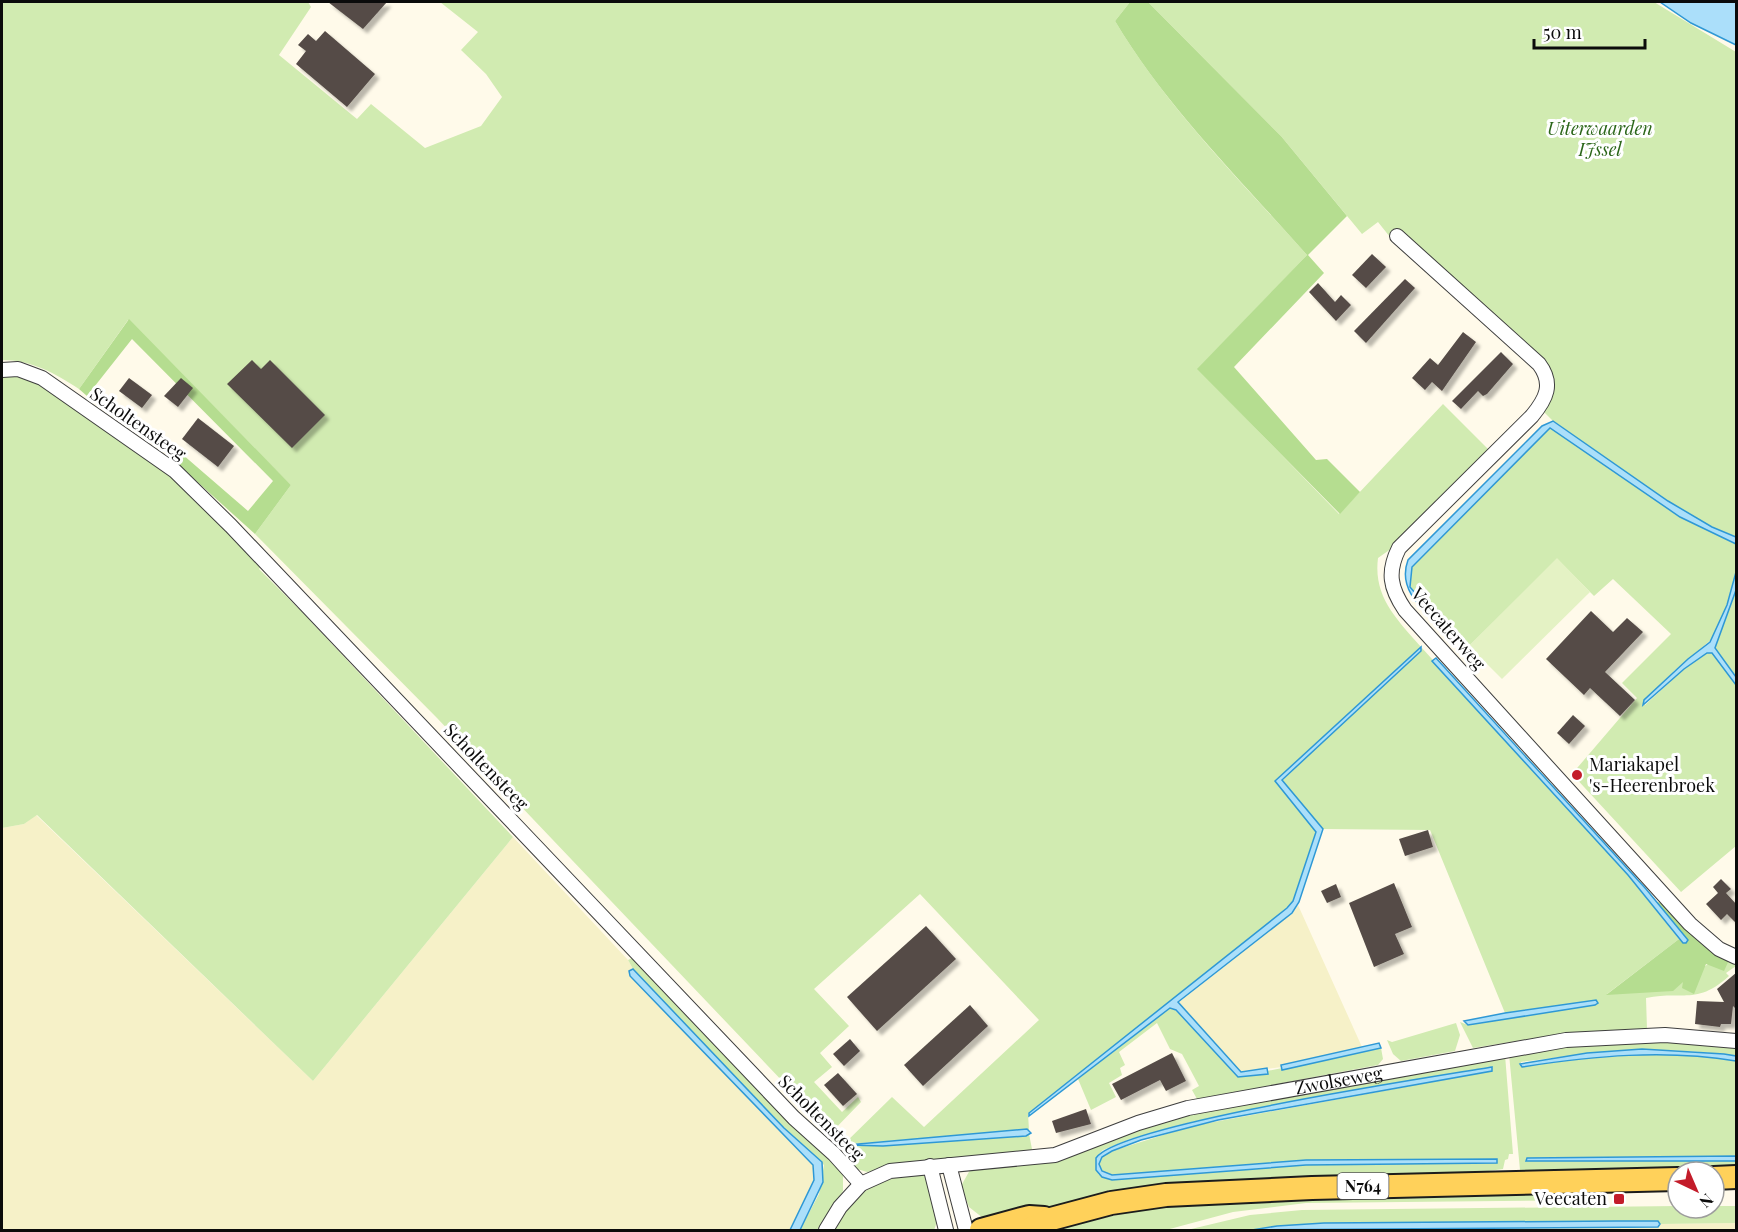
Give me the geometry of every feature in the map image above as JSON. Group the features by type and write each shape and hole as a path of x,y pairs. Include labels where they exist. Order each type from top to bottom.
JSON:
{"main road":[{"name":"N764","path":"1028,1230 1052,1219 1111,1203 1166,1195 1312,1188 1666,1179"},
{"name":"N764","path":"981,1230 1029,1217 1052,1219"}],"street":[{"name":"Veecaterweg","path":"1397,236 1539,364 1547,379 1548,388 1546,398 1532,416 1399,548 1390,574 1395,596 1412,619 1690,924 1719,949 1737,957"},
{"name":"Scholtensteeg","path":"2,370 18,369 42,378 175,471 231,526 786,1109 861,1184 891,1171 949,1165"},
{"name":"Zwolseweg","path":"949,1165 1055,1155 1138,1123 1188,1108 1529,1045 1624,1035 1691,1036 1737,1041"},
{"path":"949,1165 966,1230"},
{"path":"930,1166 946,1230"},
{"path":"826,1230 840,1207 861,1184"}],"shaded area":[{"path":"36,815 313,1081 513,837 628,960 633,969 629,973 630,976 813,1165 814,1180 790,1230 2,1230 2,828 24,824"},
{"path":"1298,905 1362,1047 1282,1067 1241,1072 1178,1003 1292,913"},
{"path":"1736,1223 1736,1230 1283,1230 1658,1227 1660,1224"}],"green space":[{"path":"2,2 308,2 311,7 279,55 357,119 371,104 425,148 481,126 502,97 486,74 461,50 478,32 440,2 1130,2 1115,21 1135,53 1205,142 1307,255 1198,369 1339,514 1443,404 1489,450 1395,546 1378,558 1377,572 1383,596 1396,617 1421,647 1277,779 1316,832 1293,901 1028,1114 1029,1130 849,1144 849,1147 1029,1134 1032,1149 1029,1153 911,1162 867,1172 857,1169 841,1154 844,1151 841,1147 892,1097 924,1127 1039,1020 920,894 814,989 849,1026 820,1053 832,1067 814,1082 842,1112 858,1097 861,1102 829,1135 787,1086 437,718 255,534 291,485 128,320 79,389 42,368 23,362 2,360"},
{"path":"1130,2 1148,2 1281,136 1347,216 1308,255 1324,273 1234,367 1316,460 1327,459 1360,492 1340,514 1197,369 1307,255 1205,142 1135,53 1115,21"},
{"name":"Uiterwaarden IJssel","path":"1148,2 1654,2 1736,52 1736,537 1712,527 1668,501 1553,421 1543,411 1553,384 1397,231 1390,237 1378,222 1362,234 1281,136"},
{"path":"129,319 291,485 255,534 172,459 182,454 248,511 273,481 132,339 87,396 79,389"},
{"path":"13,373 36,380 165,472 208,508 262,565 259,569 513,837 313,1081 37,815 24,824 2,828 2,375"},
{"path":"1550,428 1680,517 1736,544 1736,572 1727,605 1712,639 1674,671 1643,703 1645,705 1684,669 1707,653 1712,653 1736,685 1736,846 1681,892 1572,774 1637,698 1622,683 1671,634 1613,579 1594,596 1557,559 1465,650 1409,585 1409,574 1417,558"},
{"path":"1557,558 1590,592 1502,679 1469,646"},
{"path":"1736,590 1736,677 1715,648"},
{"path":"1422,648 1628,875 1679,939 1607,994 1673,984 1689,978 1713,961 1720,959 1728,958 1736,961 1736,966 1726,973 1729,976 1707,991 1698,994 1646,998 1647,1029 1567,1033 1473,1048 1460,1022 1468,1025 1596,1000 1505,1013 1430,830 1323,829 1282,781"},
{"path":"1655,901 1670,906 1730,958 1724,971 1706,964 1694,994 1682,988 1683,982 1673,991 1606,995 1679,939 1683,943 1687,942"},
{"path":"634,957 843,1173 843,1191 819,1230 800,1230 819,1194 824,1165 784,1128 633,969 628,960"},
{"path":"1170,1008 1175,1010 1238,1077 1381,1048 1383,1059 1378,1065 1197,1099 1192,1090 1199,1086 1182,1054 1170,1049 1157,1023 1119,1052 1125,1065 1120,1068 1122,1075 1109,1083 1116,1097 1091,1110 1078,1079"},
{"path":"1456,1023 1460,1035 1455,1051 1401,1061 1393,1054 1387,1040 1392,1042"},
{"path":"1645,1040 1736,1048 1736,1056 1656,1050 1575,1055 1521,1062 1522,1067 1629,1055 1682,1055 1736,1061 1736,1156 1527,1158 1526,1161 1666,1161 1666,1175 1606,1176 1520,1170 1509,1054 1560,1046"},
{"path":"1505,1055 1513,1154 1509,1154 1508,1159 1505,1160 1503,1169 1459,1175 1303,1177 1065,1204 1005,1219 983,1218 969,1207 961,1186 970,1170 1111,1139 1177,1117","holes":["1491,1067 1492,1071 1192,1126 1112,1151 1102,1157 1099,1164 1102,1171 1112,1175 1306,1160 1497,1159 1497,1163 1306,1165 1107,1179 1098,1174 1099,1154 1103,1150 1130,1139 1191,1122"]},
{"path":"1726,1161 1736,1161 1736,1173 1726,1173"},
{"path":"921,1173 930,1184 935,1200 937,1217 934,1230 832,1230 850,1205 868,1189 891,1179"},
{"path":"1526,1191 1580,1197 1607,1197 1606,1200 1306,1203 1233,1212 1166,1230 1047,1230 1135,1211 1205,1202"},
{"path":"1666,1206 1666,1220 1726,1220 1726,1206 1736,1206 1736,1223 1660,1224 1658,1221 1616,1221 1324,1223 1252,1230 1187,1230 1250,1215 1302,1210"}],"water":[{"path":"1660,2 1736,2 1736,45 1691,23"},
{"path":"1553,421 1668,501 1712,527 1736,537 1736,544 1680,517 1550,428 1412,567 1410,587 1449,632 1447,633 1410,592 1405,571 1408,560 1542,426"},
{"path":"1736,572 1736,590 1715,648 1736,677 1736,685 1712,653 1707,653 1684,669 1643,705 1644,700 1710,642 1727,605"},
{"path":"1421,647 1421,651 1282,780 1323,829 1299,902 1292,913 1178,1002 1241,1072 1267,1068 1268,1074 1238,1077 1176,1010 1170,1008 1029,1116 1029,1113 1293,901 1316,832 1275,781"},
{"path":"1436,658 1646,889 1688,940 1686,943 1683,943 1628,875 1432,661"},
{"path":"633,969 784,1128 822,1162 823,1182 800,1230 790,1230 814,1180 813,1165 630,976 629,971"},
{"path":"1596,1000 1598,1003 1595,1005 1468,1025 1464,1021 1505,1013"},
{"path":"1379,1043 1381,1048 1282,1070 1281,1065"},
{"path":"1642,1049 1724,1054 1736,1056 1736,1061 1682,1055 1629,1055 1522,1067 1520,1064 1587,1053"},
{"path":"1492,1067 1492,1071 1218,1120 1141,1140 1112,1151 1102,1157 1099,1164 1102,1171 1112,1175 1306,1160 1497,1159 1497,1163 1306,1165 1112,1180 1102,1177 1096,1170 1096,1158 1117,1145 1159,1131 1216,1117 1347,1091"},
{"path":"1027,1129 1031,1133 1026,1136 883,1146 847,1145"},
{"path":"1736,1156 1736,1161 1526,1161 1527,1158"},
{"path":"1658,1221 1660,1224 1658,1227 1252,1230 1324,1223"}],"building":[{"path":"328,2 387,2 363,29"},
{"path":"325,31 375,74 347,107 296,64 306,51 298,45 308,34 316,41"},
{"path":"1372,254 1386,267 1366,288 1352,275"},
{"path":"1405,279 1415,288 1366,343 1354,331"},
{"path":"1318,283 1335,302 1341,295 1351,305 1336,321 1309,292"},
{"path":"1463,332 1476,342 1442,391 1432,382 1425,390 1412,378 1430,358 1438,365"},
{"path":"1501,352 1513,364 1487,394 1483,396 1478,391 1461,409 1452,401"},
{"path":"252,360 261,369 270,360 325,415 292,448 227,384"},
{"path":"129,378 152,395 142,408 119,391"},
{"path":"181,378 193,388 178,407 164,396"},
{"path":"198,418 234,446 218,467 182,439"},
{"path":"1591,611 1613,632 1627,618 1643,632 1605,672 1635,700 1620,716 1590,688 1584,695 1546,659"},
{"path":"1573,715 1585,726 1569,744 1557,733"},
{"path":"1428,830 1433,847 1405,856 1399,839"},
{"path":"1721,879 1731,889 1726,893 1737,905 1737,924 1727,914 1721,920 1706,904 1718,893 1713,887"},
{"path":"1394,883 1412,927 1395,934 1404,954 1374,967 1349,903"},
{"path":"1336,884 1341,897 1327,903 1321,891"},
{"path":"926,926 956,959 877,1031 847,997"},
{"path":"1737,972 1737,1010 1733,1006 1731,1024 1721,1024 1720,1027 1695,1024 1697,1001 1724,1002 1717,989"},
{"path":"970,1005 988,1026 923,1086 904,1065"},
{"path":"850,1039 860,1051 844,1066 833,1054"},
{"path":"1172,1053 1186,1081 1166,1091 1160,1080 1121,1100 1112,1084"},
{"path":"838,1073 857,1094 843,1106 824,1085"},
{"path":"1086,1109 1091,1124 1056,1133 1052,1121"}],"place":[{"name":"Mariakapel 's-Heerenbroek","path":"1577,775"},
{"name":"Veecaten","path":"1619,1199"}]}
